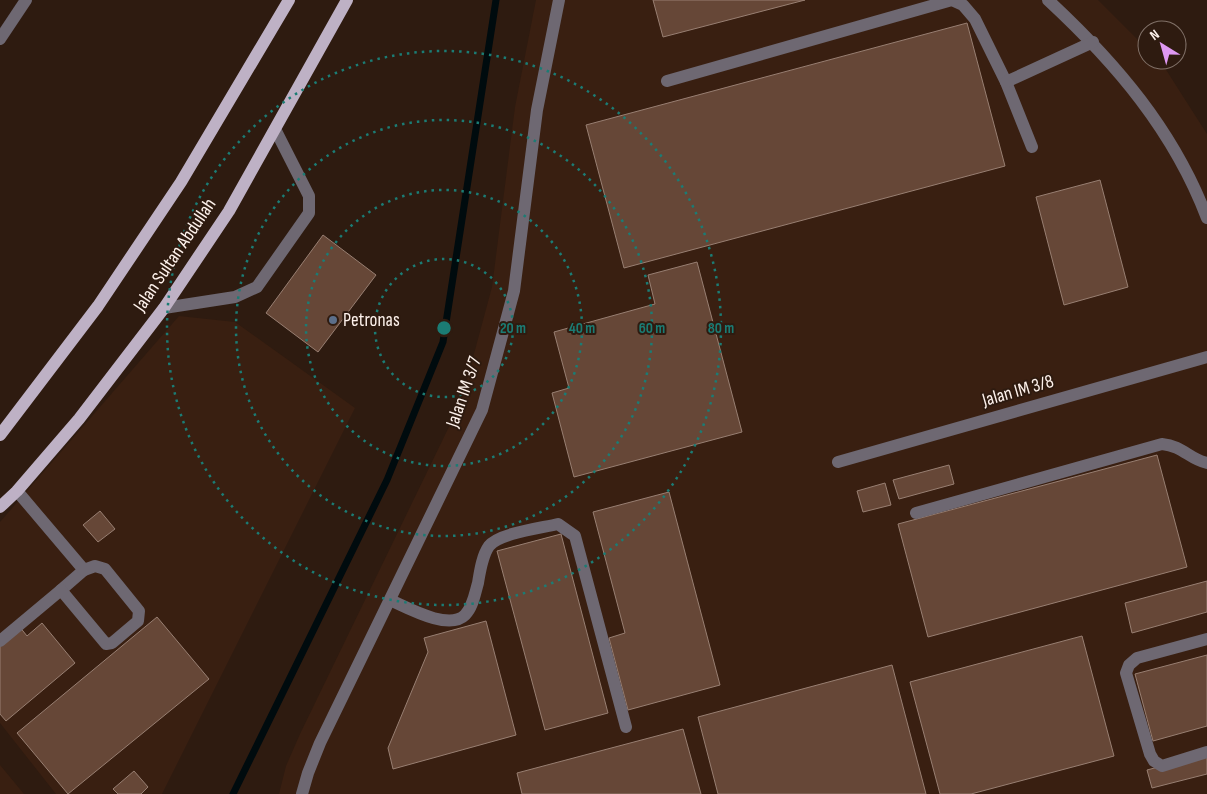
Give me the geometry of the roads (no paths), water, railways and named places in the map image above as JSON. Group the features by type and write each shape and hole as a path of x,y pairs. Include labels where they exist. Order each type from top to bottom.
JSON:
{"main road":[{"name":"Jalan Sultan Abdullah","path":"1,433 98,306 181,182 289,0"},
{"name":"Jalan Sultan Abdullah","path":"0,507 17,491 79,419 164,308 229,211 347,0"}],"street":[{"path":"0,39 26,0"},
{"name":"Jalan IM 3/7","path":"302,794 320,743 482,410 514,291 537,110 558,0"},
{"path":"667,81 952,0 963,5 975,18 1006,82 1032,147"},
{"path":"1048,0 1093,42 1135,90 1167,138 1195,186 1207,218"},
{"path":"1006,82 1093,42"},
{"path":"164,308 235,297 257,287 309,213 309,196 275,129"},
{"name":"Jalan IM 3/8","path":"838,462 1207,357"},
{"path":"916,513 1162,444 1175,446 1198,461 1207,463"},
{"path":"17,491 84,570"},
{"path":"390,600 433,618 452,621 460,618 467,614 474,598 483,561 490,545 501,538 558,524 575,536 626,727"},
{"path":"0,641 60,590 84,570 96,566 105,569 139,611 138,621 112,643 106,644 60,590"},
{"path":"1207,639 1137,658 1130,664 1126,673 1150,754 1154,761 1162,766 1207,752"}],"waterway":[{"path":"233,794 387,480 443,342 496,0"}],"place":[{"name":"Petronas","path":"333,320"}]}
